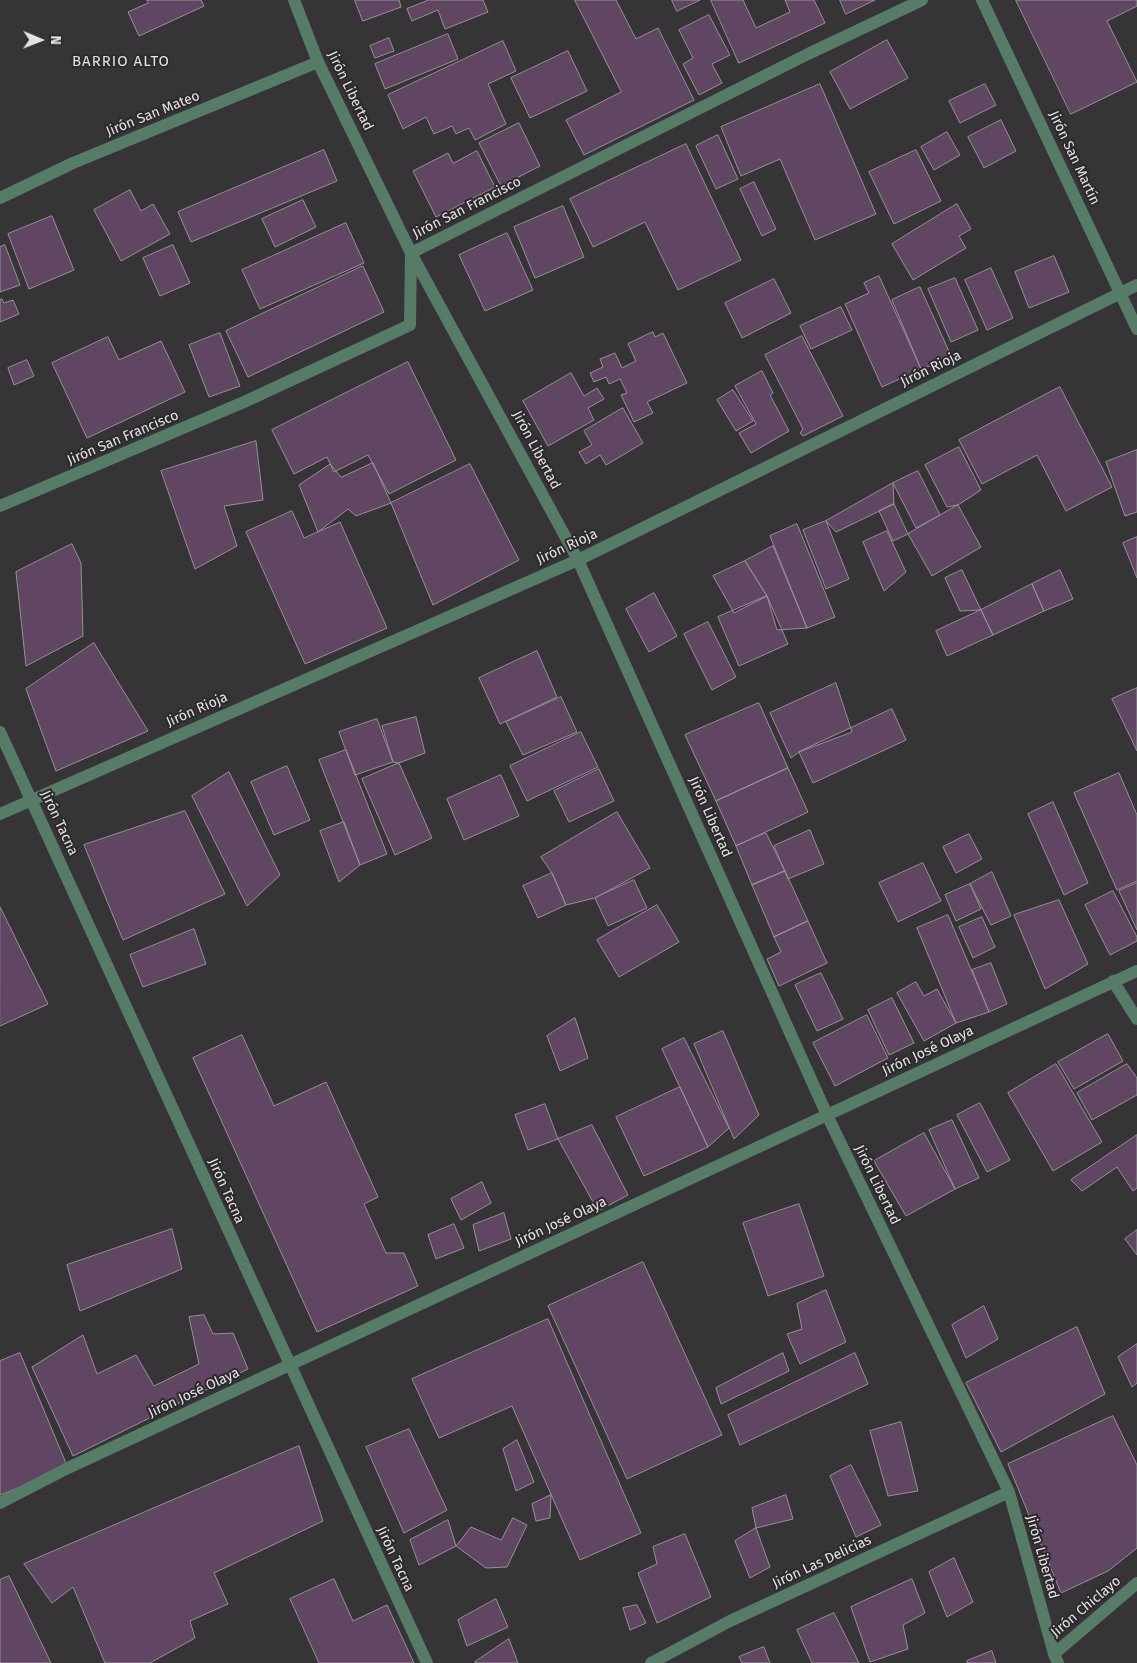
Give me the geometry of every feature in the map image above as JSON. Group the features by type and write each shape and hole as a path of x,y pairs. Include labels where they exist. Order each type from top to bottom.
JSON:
{"street":[{"name":"Jirón Libertad","path":"294,0 318,62 411,252 578,560 826,1115 1009,1492 1056,1658"},
{"name":"Jirón San Francisco","path":"0,506 244,402 410,325 411,252 808,54 922,0"},
{"name":"Jirón San Martín","path":"982,0 1137,329"},
{"name":"Jirón San Mateo","path":"0,198 73,163 318,62"},
{"name":"Jirón Rioja","path":"0,814 578,560 1137,285"},
{"name":"Jirón Tacna","path":"0,732 427,1663"},
{"name":"Jirón José Olaya","path":"0,1503 68,1468 1137,970"},
{"path":"1113,981 1137,1019"},
{"name":"Jirón Las Delicias","path":"650,1663 730,1621 1009,1492"},
{"name":"Jirón Chiclayo","path":"1056,1658 1137,1583"}],"building":[{"path":"147,0 201,0 204,6 139,36 128,12 148,3"},
{"path":"355,0 399,0 401,7 363,21"},
{"path":"429,0 483,0 488,12 445,29 438,10 412,21 407,9"},
{"path":"575,0 616,0 636,39 658,28 694,100 584,155 566,120 621,92"},
{"path":"672,0 700,0 677,11"},
{"path":"711,0 743,0 756,28 790,12 785,0 814,0 825,23 739,63"},
{"path":"840,0 875,0 846,14"},
{"path":"1016,0 1137,0 1137,6 1107,21 1137,82 1071,114"},
{"path":"709,15 730,55 712,64 722,83 699,95 683,64 693,58 679,30"},
{"path":"448,34 458,59 385,89 375,64"},
{"path":"389,38 394,51 375,58 370,46"},
{"path":"887,40 908,78 850,109 830,72"},
{"path":"503,41 516,71 488,84 506,124 475,140 469,128 456,134 452,126 434,134 426,117 403,129 388,95"},
{"path":"568,51 587,91 530,118 511,78"},
{"path":"820,84 876,214 815,240 780,159 741,176 721,127"},
{"path":"985,84 996,105 960,123 949,101"},
{"path":"1001,120 1016,151 984,168 968,137"},
{"path":"519,123 540,166 501,186 479,143"},
{"path":"947,132 960,155 934,170 921,147"},
{"path":"718,135 738,179 716,189 696,146"},
{"path":"686,144 741,260 678,290 645,222 593,247 570,199"},
{"path":"324,150 337,181 191,242 178,212"},
{"path":"916,150 941,201 894,224 869,172"},
{"path":"477,151 495,187 436,217 413,171 448,153 453,163"},
{"path":"754,182 776,229 762,236 740,189"},
{"path":"130,190 141,211 153,204 170,234 121,261 94,210"},
{"path":"303,200 316,227 275,247 262,219"},
{"path":"957,204 971,229 959,236 966,248 913,280 892,244"},
{"path":"563,206 584,257 535,278 514,227"},
{"path":"52,216 74,270 29,289 8,234"},
{"path":"346,223 364,263 260,309 242,270"},
{"path":"507,233 533,290 485,311 459,255"},
{"path":"5,245 20,285 0,292 0,247"},
{"path":"173,245 190,283 160,296 143,258"},
{"path":"1054,256 1069,292 1029,308 1015,272"},
{"path":"363,266 384,312 248,377 226,331"},
{"path":"991,268 1013,318 987,330 965,280"},
{"path":"879,276 921,369 882,387 845,304 869,293 864,283"},
{"path":"955,278 978,330 951,342 928,289"},
{"path":"774,279 791,313 742,338 725,303"},
{"path":"920,287 952,358 921,369 892,300"},
{"path":"2,299 4,303 13,300 19,314 0,322 0,300"},
{"path":"841,307 852,330 811,349 800,326"},
{"path":"653,332 655,337 663,333 687,383 647,402 653,413 634,422 621,395 627,393 620,379 609,384 606,377 594,382 590,373 603,367 600,359 615,353 622,368 636,361 628,344"},
{"path":"220,333 240,386 209,397 189,345"},
{"path":"802,336 843,416 803,436 800,433 803,429 765,355"},
{"path":"108,337 119,360 161,341 185,392 87,438 52,363"},
{"path":"27,360 34,376 14,385 8,368"},
{"path":"408,362 456,460 389,494 368,455 334,472 327,457 294,474 272,430"},
{"path":"762,371 773,393 770,395 789,431 751,453 739,433 756,424 735,386"},
{"path":"571,373 584,396 597,388 604,399 588,408 594,420 548,446 523,401"},
{"path":"1060,387 1112,487 1066,511 1037,455 982,484 959,440"},
{"path":"733,390 753,421 736,431 717,400"},
{"path":"623,408 643,443 606,465 600,455 586,464 579,452 592,445 584,431"},
{"path":"256,441 263,500 224,506 237,546 195,569 161,471"},
{"path":"959,447 981,490 958,505 947,507 925,465"},
{"path":"1137,450 1137,512 1125,516 1106,462"},
{"path":"373,463 391,503 356,516 348,509 318,532 299,485 330,464 341,477"},
{"path":"470,464 519,560 433,605 391,503"},
{"path":"918,471 940,515 916,528 893,483"},
{"path":"893,483 894,504 836,532 826,521"},
{"path":"894,504 908,534 893,541 879,511"},
{"path":"958,505 981,547 932,576 908,534"},
{"path":"292,511 304,538 340,522 387,628 305,664 246,532"},
{"path":"826,521 849,579 826,589 803,530"},
{"path":"797,524 835,617 807,628 770,536"},
{"path":"887,531 906,572 884,591 863,542"},
{"path":"1137,537 1137,578 1123,543"},
{"path":"72,544 81,563 83,636 26,666 16,572"},
{"path":"773,546 807,628 777,630 767,596 745,561"},
{"path":"745,561 767,596 734,613 713,576"},
{"path":"962,570 981,610 960,611 945,578"},
{"path":"1060,570 1073,599 1044,611 1032,584"},
{"path":"1032,584 1044,611 993,635 981,610"},
{"path":"654,593 677,636 649,652 626,609"},
{"path":"767,596 788,644 739,666 718,617"},
{"path":"981,610 993,635 947,656 936,631"},
{"path":"708,622 736,677 712,690 684,634"},
{"path":"94,643 148,731 56,771 26,689"},
{"path":"537,651 557,697 500,724 479,678"},
{"path":"836,683 852,732 799,752 791,758 770,713"},
{"path":"1137,688 1137,751 1112,699"},
{"path":"561,697 577,732 523,755 506,722"},
{"path":"759,703 788,768 716,801 685,735"},
{"path":"892,709 906,740 813,783 799,752"},
{"path":"416,717 425,753 399,763 393,762 382,726"},
{"path":"377,719 393,762 355,775 339,732"},
{"path":"581,732 598,767 527,801 510,766"},
{"path":"346,750 387,854 360,865 319,760"},
{"path":"399,763 432,838 395,855 362,779"},
{"path":"287,766 310,820 274,835 251,782"},
{"path":"788,768 808,812 736,846 716,801"},
{"path":"599,769 614,801 569,822 554,791"},
{"path":"229,772 280,875 247,906 192,796"},
{"path":"1119,773 1137,815 1137,881 1117,890 1074,793"},
{"path":"501,775 519,816 464,840 447,799"},
{"path":"1053,802 1088,883 1064,895 1028,814"},
{"path":"185,811 225,894 123,940 84,845"},
{"path":"617,812 650,868 595,898 566,905 552,873 541,857"},
{"path":"344,822 360,865 339,882 320,831"},
{"path":"810,830 824,864 788,879 774,846"},
{"path":"766,833 785,871 752,885 736,846"},
{"path":"969,834 982,859 956,873 943,847"},
{"path":"923,863 941,901 898,922 879,883"},
{"path":"785,871 808,921 774,937 752,885"},
{"path":"992,872 1011,916 991,925 970,884"},
{"path":"552,873 566,905 538,918 523,886"},
{"path":"634,880 647,908 608,926 595,898"},
{"path":"1137,883 1137,930 1119,891"},
{"path":"970,884 981,909 956,921 945,895"},
{"path":"1113,891 1137,937 1137,941 1110,955 1085,905"},
{"path":"1059,900 1088,964 1045,989 1014,915"},
{"path":"657,905 679,942 619,977 597,940"},
{"path":"0,907 48,1004 0,1026"},
{"path":"948,915 989,1012 956,1023 917,928"},
{"path":"982,917 995,947 973,958 959,927"},
{"path":"808,921 827,963 779,986 767,959 781,952 774,937"},
{"path":"194,929 206,964 143,987 130,955"},
{"path":"991,963 1007,1004 989,1012 972,970"},
{"path":"821,973 843,1019 817,1031 795,985"},
{"path":"916,982 924,996 937,989 956,1023 924,1041 897,993"},
{"path":"892,998 914,1043 889,1055 868,1010"},
{"path":"867,1015 888,1058 835,1086 813,1043"},
{"path":"575,1018 588,1058 560,1071 547,1036"},
{"path":"723,1031 759,1115 734,1139 694,1044"},
{"path":"1108,1034 1123,1061 1074,1089 1058,1062"},
{"path":"242,1035 274,1106 326,1082 378,1197 364,1204 386,1253 404,1253 418,1286 317,1332 193,1058"},
{"path":"684,1038 729,1128 708,1147 662,1049"},
{"path":"1056,1064 1102,1142 1053,1171 1008,1093"},
{"path":"1127,1064 1137,1078 1137,1095 1092,1120 1077,1093"},
{"path":"680,1087 708,1147 644,1176 616,1117"},
{"path":"980,1103 1010,1160 987,1172 957,1115"},
{"path":"545,1104 558,1139 528,1150 515,1115"},
{"path":"952,1120 979,1178 955,1189 929,1130"},
{"path":"592,1125 628,1195 598,1211 558,1139"},
{"path":"924,1133 955,1189 906,1216 874,1161"},
{"path":"1137,1135 1137,1188 1133,1191 1117,1167 1082,1191 1071,1180"},
{"path":"482,1182 491,1203 461,1220 451,1199"},
{"path":"799,1204 824,1276 768,1296 743,1223"},
{"path":"504,1213 511,1239 479,1251 473,1225"},
{"path":"454,1224 464,1248 436,1259 428,1235"},
{"path":"172,1229 182,1269 80,1311 67,1265"},
{"path":"1137,1230 1137,1255 1125,1239"},
{"path":"643,1262 722,1435 627,1479 548,1306"},
{"path":"826,1290 846,1342 800,1364 787,1334 802,1329 797,1304"},
{"path":"984,1306 998,1339 966,1358 952,1325"},
{"path":"204,1315 213,1334 233,1333 248,1369 73,1456 32,1367 83,1335 97,1374 136,1355 154,1386 199,1364 189,1317"},
{"path":"548,1319 641,1533 580,1560 512,1406 439,1438 412,1379"},
{"path":"1077,1327 1105,1394 1001,1452 966,1383"},
{"path":"1137,1344 1137,1383 1132,1387 1118,1357"},
{"path":"20,1353 68,1468 0,1495 0,1361"},
{"path":"783,1353 789,1371 721,1404 716,1388"},
{"path":"855,1353 868,1384 740,1445 728,1415"},
{"path":"1113,1416 1137,1465 1137,1548 1108,1571 1061,1593 1008,1464"},
{"path":"901,1422 918,1491 888,1496 870,1431"},
{"path":"409,1429 447,1510 404,1533 366,1447"},
{"path":"517,1440 534,1482 516,1491 503,1449"},
{"path":"299,1446 323,1521 214,1573 228,1604 190,1621 195,1638 150,1663 105,1663 73,1587 52,1603 24,1564"},
{"path":"851,1465 881,1525 856,1537 830,1476"},
{"path":"551,1495 550,1518 536,1521 532,1504"},
{"path":"786,1495 793,1519 756,1528 752,1508"},
{"path":"513,1518 527,1525 507,1567 486,1568 456,1546 471,1527 501,1540"},
{"path":"448,1520 456,1546 419,1565 410,1540"},
{"path":"756,1528 770,1567 750,1578 735,1541"},
{"path":"685,1534 711,1597 657,1623 638,1573 657,1564 653,1547"},
{"path":"954,1558 973,1602 947,1617 929,1572"},
{"path":"9,1576 51,1663 0,1663 0,1580"},
{"path":"334,1579 353,1621 387,1605 414,1663 319,1663 290,1599"},
{"path":"912,1579 925,1613 903,1625 908,1649 870,1662 851,1607"},
{"path":"496,1599 508,1627 467,1646 458,1620"},
{"path":"637,1605 646,1623 630,1630 623,1608"},
{"path":"834,1613 859,1663 812,1663 797,1630"},
{"path":"509,1639 518,1663 475,1662"},
{"path":"764,1647 770,1663 742,1663 739,1657"},
{"path":"992,1651 996,1663 967,1663 967,1661"}],"district":[{"name":"BARRIO ALTO","path":"121,62"}]}
